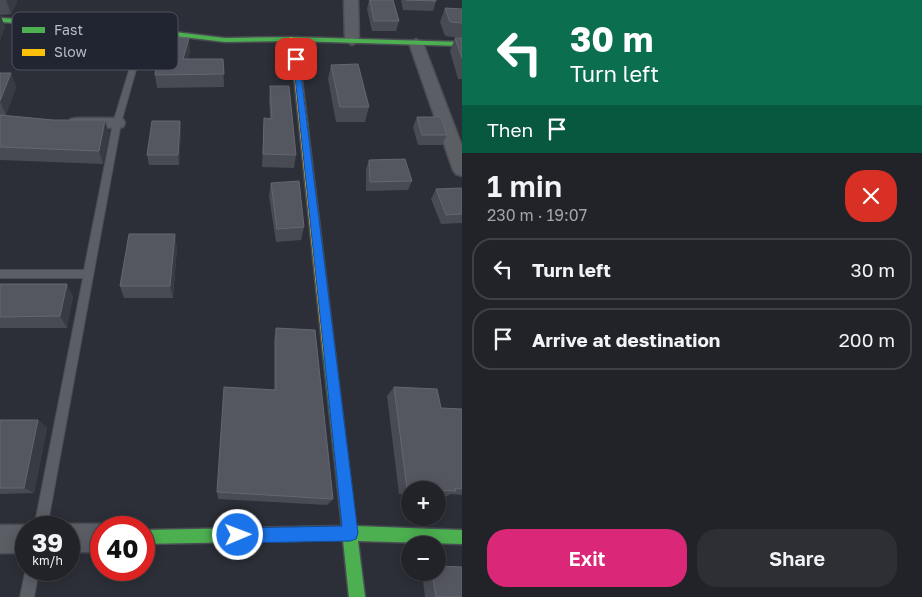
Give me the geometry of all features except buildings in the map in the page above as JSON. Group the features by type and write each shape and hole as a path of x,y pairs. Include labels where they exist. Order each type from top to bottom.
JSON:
{"street":[{"path":"351,0 352,41"},
{"path":"178,35 226,40 293,39 462,44"},
{"path":"293,39 357,597"},
{"path":"416,43 462,170"},
{"path":"58,123 117,123"},
{"path":"155,537 350,533 462,537"},
{"path":"0,539 15,539"}],"lane":[{"path":"42,516 117,123 133,70"},
{"path":"0,274 88,274"},
{"path":"27,597 30,581"}],"traffic: fast":[{"path":"0,20 12,21"},
{"path":"178,34 225,40 293,39 462,44"},
{"path":"329,353 357,597"},
{"path":"155,537 351,533 462,537"}],"traffic: slow":[{"path":"293,39 329,353"}],"route":[{"path":"238,535 350,533 296,59"}]}
